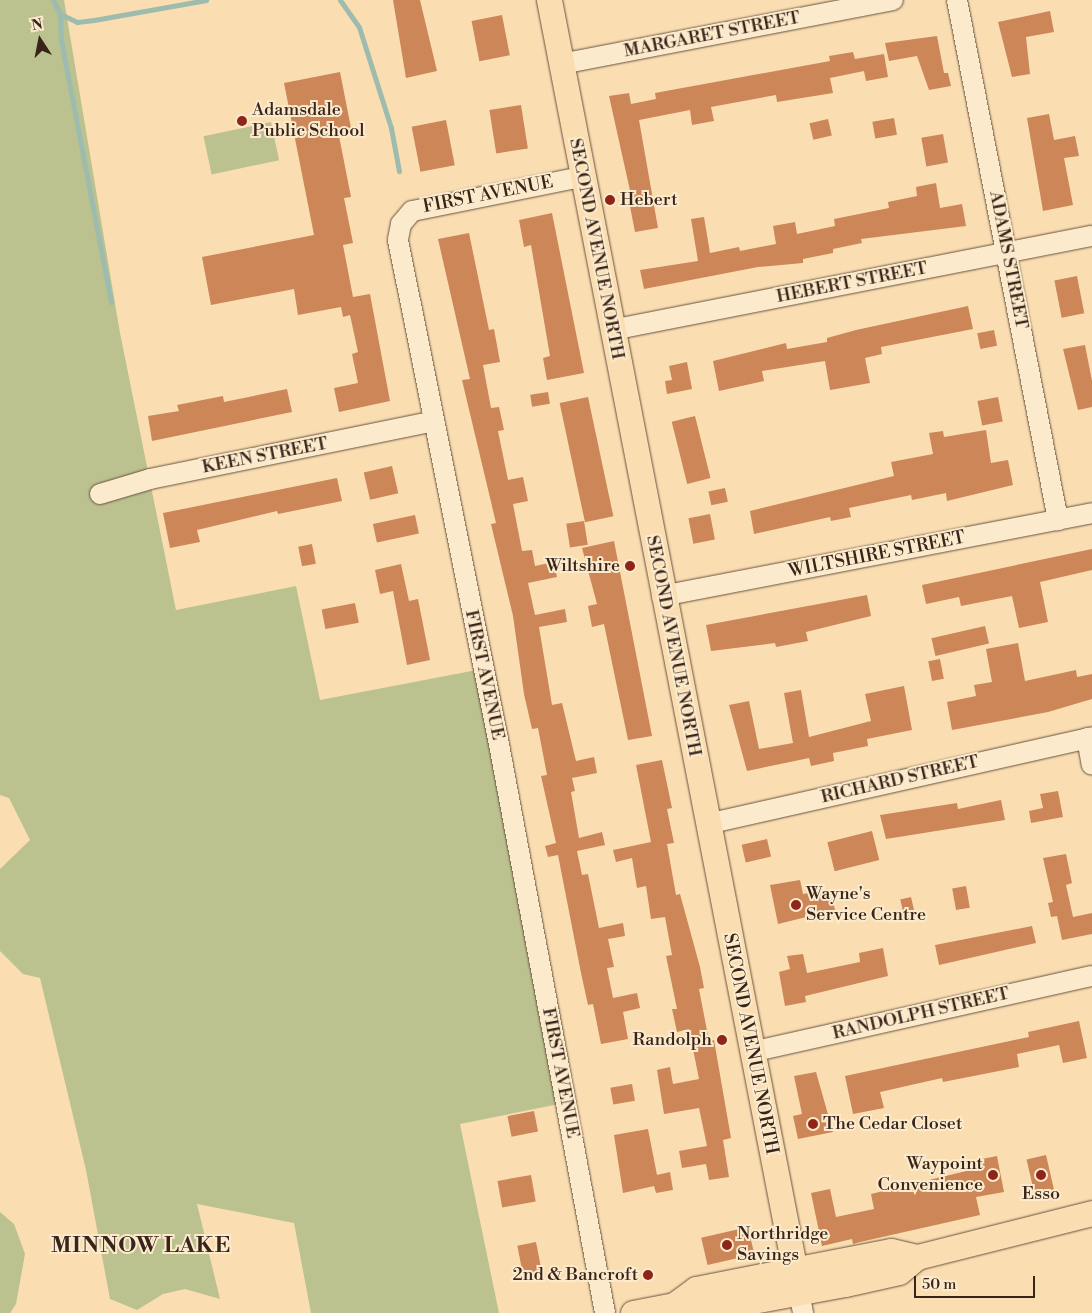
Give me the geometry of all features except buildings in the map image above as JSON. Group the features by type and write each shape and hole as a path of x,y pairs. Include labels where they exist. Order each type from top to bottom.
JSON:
{"main road":[{"name":"SECOND AVENUE NORTH","path":"550,0 581,176 799,1292"},
{"path":"633,1313 674,1305 700,1311 898,1272 917,1257 1092,1213"}],"street":[{"name":"MARGARET STREET","path":"561,64 893,0"},
{"name":"ADAMS STREET","path":"957,0 1058,520"},
{"name":"FIRST AVENUE","path":"581,176 427,206 412,211 401,224 398,240 400,264 431,422 498,739 605,1313"},
{"name":"HEBERT STREET","path":"612,330 1092,236"},
{"name":"KEEN STREET","path":"100,494 150,479 431,422"},
{"name":"WILTSHIRE STREET","path":"662,596 1092,513"},
{"name":"RICHARD STREET","path":"707,824 1089,738"},
{"path":"1089,738 1092,765"},
{"name":"RANDOLPH STREET","path":"751,1052 1092,976"}],"green space":[{"path":"0,0 64,0 120,333 176,610 296,586 320,700 482,669 564,1103 460,1124 499,1313 311,1313 294,1223 197,1204 220,1299 185,1289 163,1294 137,1310 110,1299 86,1170 40,978 23,974 0,951 0,869 30,840 9,798 0,795"},
{"path":"271,122 279,160 212,174 204,136"},
{"path":"0,1212 14,1224 25,1254 16,1304 10,1313 0,1313"}],"waterway":[{"path":"53,0 60,14 61,40 111,302"},
{"path":"60,14 77,22 206,0"},
{"path":"340,0 359,27 391,128 399,171"}],"place":[{"name":"Adamsdale Public School","path":"242,121"},
{"name":"Hebert","path":"610,200"},
{"name":"Wiltshire","path":"630,566"},
{"name":"Wayne's Service Centre","path":"796,905"},
{"name":"Randolph","path":"722,1040"},
{"name":"The Cedar Closet","path":"813,1124"},
{"name":"Waypoint Convenience","path":"993,1175"},
{"name":"Esso","path":"1041,1175"},
{"name":"Northridge Savings","path":"727,1245"},
{"name":"2nd & Bancroft","path":"648,1275"}],"district":[{"name":"MINNOW LAKE","path":"141,1246"}]}
